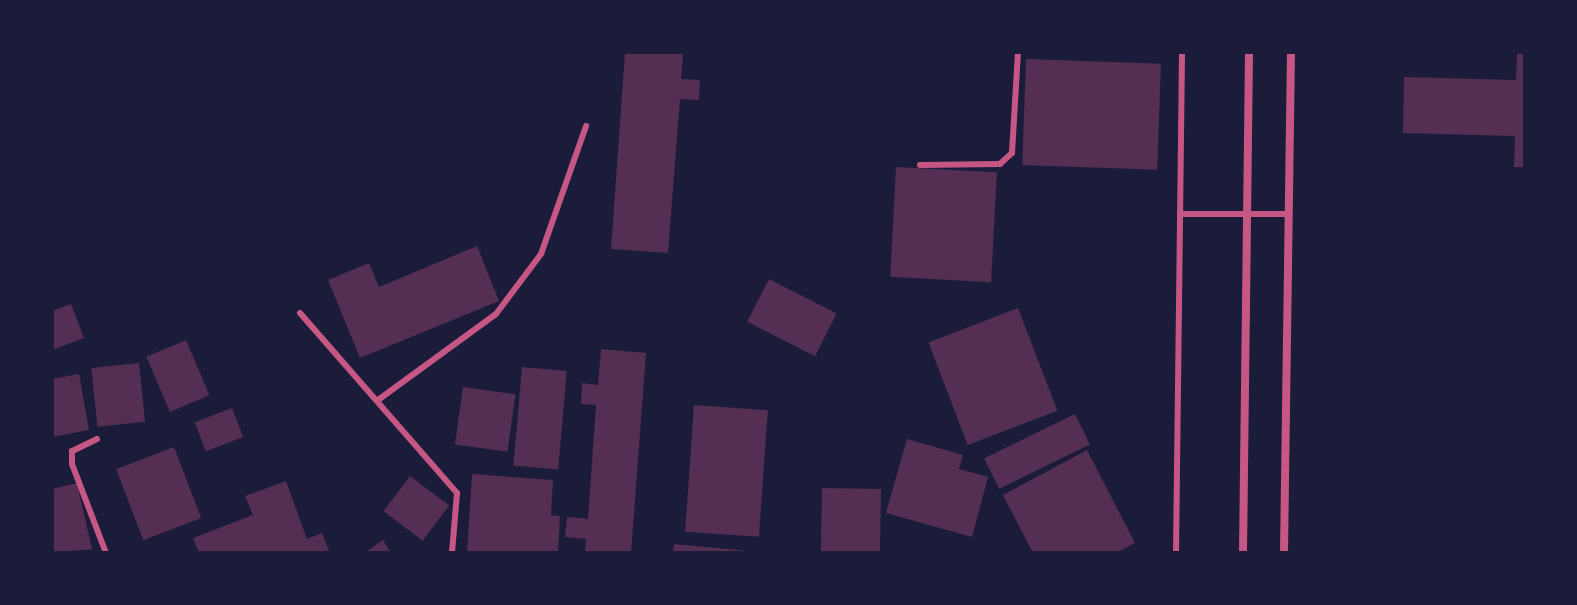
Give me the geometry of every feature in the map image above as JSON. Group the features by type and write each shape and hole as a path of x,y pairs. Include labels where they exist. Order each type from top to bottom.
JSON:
{"street":[{"path":"1243,553 1249,52"},
{"path":"1284,553 1291,52"}],"lane":[{"path":"920,165 1000,164 1012,153 1018,52"},
{"path":"1176,553 1182,52"},
{"path":"378,400 505,302 541,254 586,126"},
{"path":"1180,214 1289,214"},
{"path":"300,313 457,493 452,553"},
{"path":"97,439 72,451 72,464 106,553"}],"building":[{"path":"625,52 683,52 681,79 700,80 699,100 680,99 668,253 611,249"},
{"path":"1517,53 1525,53 1525,167 1514,167 1515,136 1403,133 1404,77 1516,80"},
{"path":"1026,59 1161,64 1157,170 1022,165"},
{"path":"896,167 997,172 991,282 890,277"},
{"path":"477,246 499,301 360,358 328,280 369,263 379,287"},
{"path":"769,279 837,314 815,356 747,322"},
{"path":"71,304 84,338 52,350 52,311"},
{"path":"1018,308 1057,411 968,445 928,342"},
{"path":"186,340 209,395 170,412 146,357"},
{"path":"601,349 646,353 631,553 585,553 586,539 565,537 567,517 588,519 596,405 581,404 582,383 598,385"},
{"path":"139,363 145,422 97,427 91,368"},
{"path":"522,367 567,371 558,470 513,466"},
{"path":"79,374 89,430 52,437 52,379"},
{"path":"463,387 515,394 507,452 455,444"},
{"path":"694,405 768,410 759,537 685,532"},
{"path":"232,408 243,437 206,451 195,422"},
{"path":"1075,414 1090,445 999,489 984,458"},
{"path":"907,439 963,455 959,469 988,477 972,537 886,513"},
{"path":"174,447 201,518 143,540 116,469"},
{"path":"1087,450 1135,543 1116,553 1033,553 1003,495"},
{"path":"472,474 553,480 551,515 560,516 558,553 467,553"},
{"path":"410,476 449,505 423,541 384,511"},
{"path":"286,481 307,539 322,533 330,553 199,553 193,538 253,515 245,496"},
{"path":"77,483 92,549 52,553 52,489"},
{"path":"822,488 881,489 880,553 821,553"},
{"path":"383,540 391,553 364,553"},
{"path":"674,544 748,551 673,553"}]}
